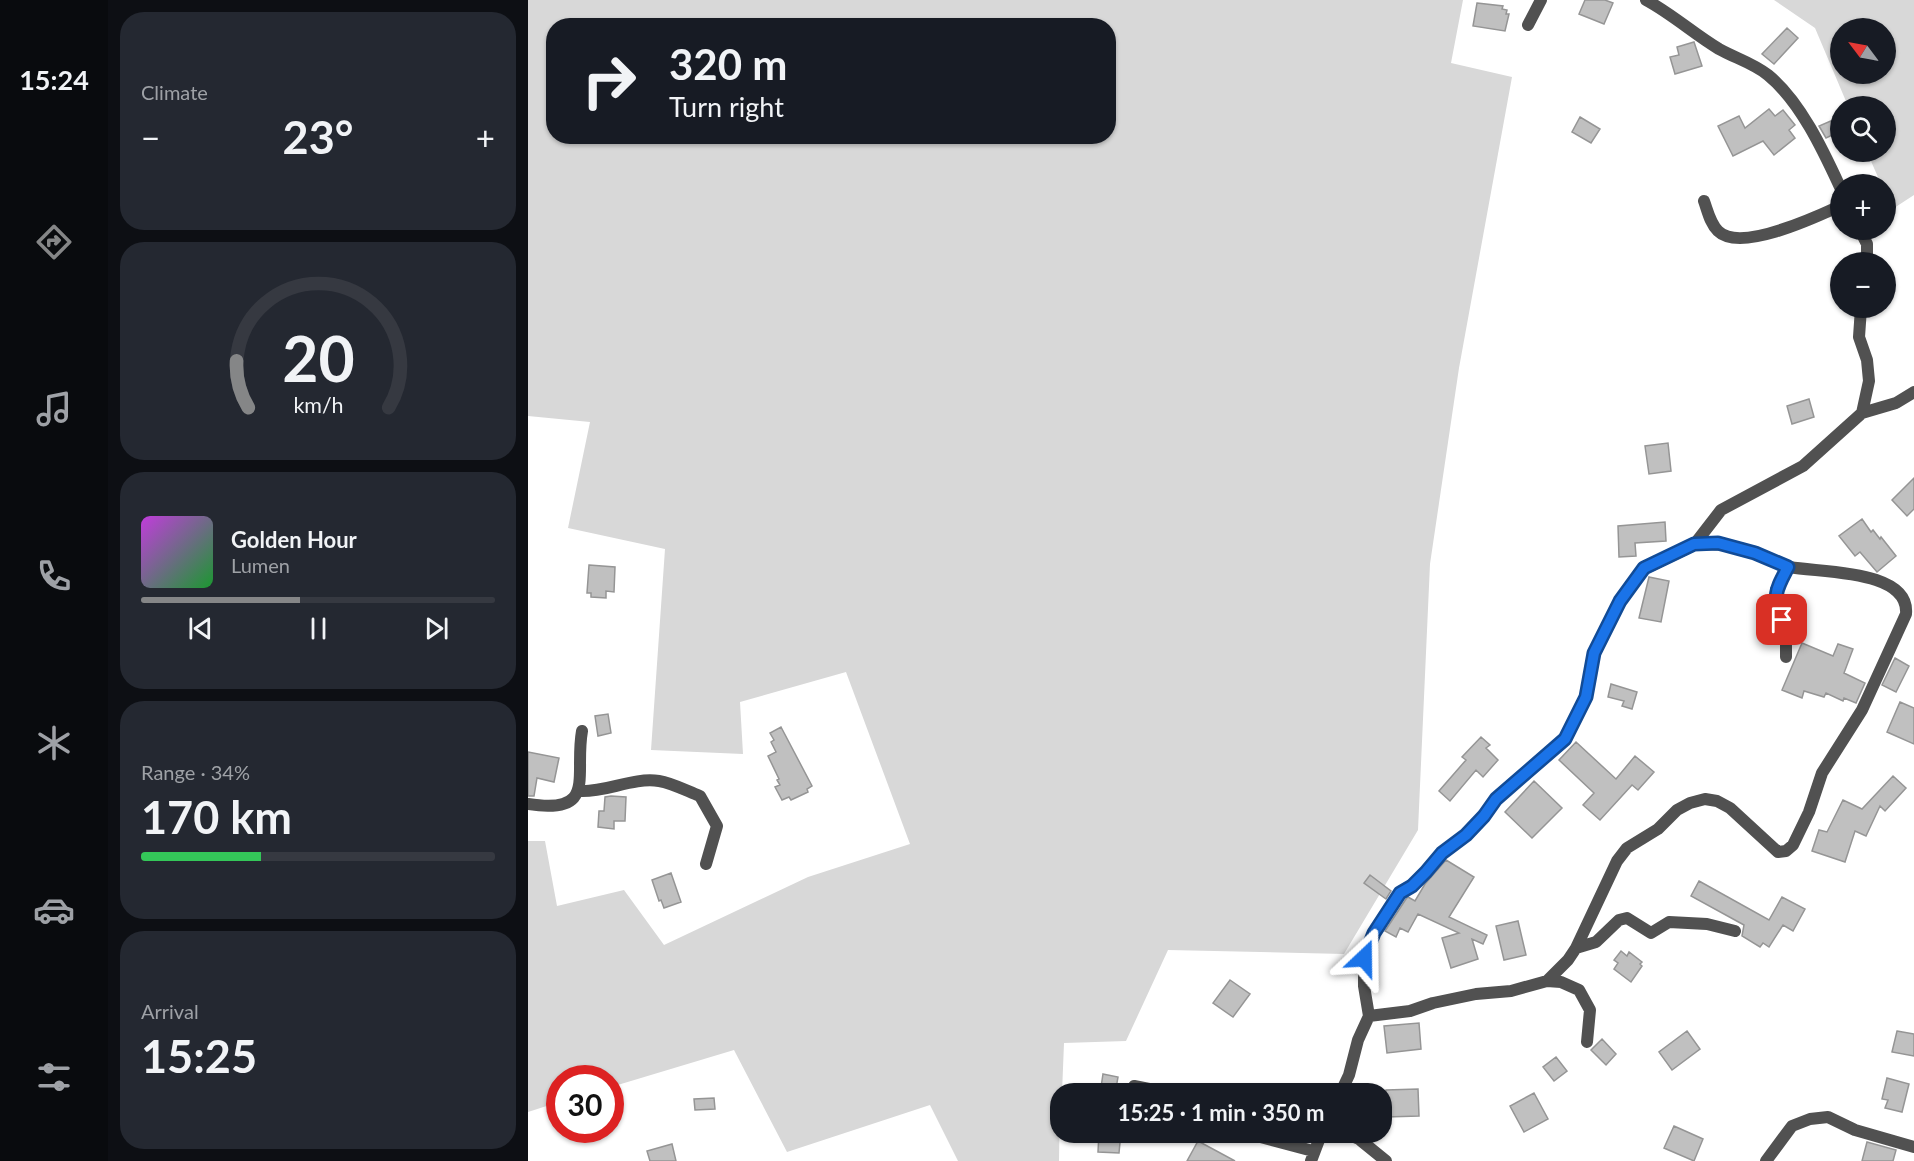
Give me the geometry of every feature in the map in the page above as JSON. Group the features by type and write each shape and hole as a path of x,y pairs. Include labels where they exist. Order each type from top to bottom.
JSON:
{"street":[{"path":"1528,26 1541,0"},
{"path":"1646,0 1720,50 1747,62 1769,76 1794,104 1824,153 1834,174"},
{"path":"1704,201 1710,219 1719,232 1729,237 1746,238 1801,223 1830,210"},
{"path":"1860,318 1859,337 1867,360 1869,381 1862,413"},
{"path":"1694,544 1721,510 1803,466 1862,413 1896,404 1914,392"},
{"path":"1345,1083 1358,1040 1369,1016 1364,986 1364,958 1374,933 1400,893 1412,886 1442,853 1466,835 1496,799 1565,739 1586,697 1594,653 1620,601 1644,568 1694,544 1718,543 1755,553 1788,567 1846,572 1898,590 1907,604 1906,614 1862,710 1822,773 1809,812 1793,845 1786,851 1778,852 1730,808 1717,801 1705,799 1677,810 1658,829 1627,848 1617,861 1576,948 1568,960 1547,981"},
{"path":"1786,657 1785,636 1776,600 1776,590 1788,567"},
{"path":"528,804 550,808 571,801 579,791 581,768 579,747 582,731"},
{"path":"579,791 590,792 633,783 659,781 699,796 717,826 706,864"},
{"path":"1576,948 1596,942 1619,920 1627,918 1651,933 1669,922 1707,924 1735,931"},
{"path":"1369,1016 1410,1011 1433,1003 1476,994 1511,991 1547,981 1561,982 1579,990 1590,1010 1587,1042"},
{"path":"1766,1161 1792,1126 1810,1119 1828,1118 1855,1130 1914,1147"},
{"path":"1274,1143 1312,1156"},
{"path":"1363,1143 1386,1161"}],"shaded area":[{"path":"528,0 1463,0 1451,63 1512,77 1459,368 1430,564 1418,830 1344,954 1168,950 1126,1041 1064,1043 1062,1083 1050,1083 1050,1143 1059,1143 1059,1161 958,1161 930,1105 787,1152 734,1050 624,1083 624,1065 546,1065 546,1106 528,1112 528,841 545,841 557,906 624,890 664,945 808,877 910,844 846,672 740,702 743,754 651,750 665,549 568,528 590,422 528,416"},
{"path":"1774,0 1914,0 1914,195 1896,207 1896,174 1877,174 1871,162 1896,162 1896,96 1844,96 1839,84 1896,84 1896,18 1830,18 1830,63 1815,28"}],"building":[{"path":"1585,0 1605,0 1613,3 1604,24 1579,14"},
{"path":"1477,3 1503,6 1502,9 1507,10 1506,14 1509,14 1505,31 1473,26"},
{"path":"1787,28 1798,38 1774,64 1762,54"},
{"path":"1694,42 1702,66 1675,74 1670,57 1679,55 1677,47"},
{"path":"1769,109 1775,116 1783,110 1795,125 1789,130 1795,138 1774,155 1763,141 1733,156 1718,126 1739,116 1745,128"},
{"path":"1580,117 1600,129 1591,143 1572,132"},
{"path":"1830,121 1830,136 1826,138 1819,126"},
{"path":"1809,399 1814,417 1792,424 1787,406"},
{"path":"1668,443 1671,471 1649,474 1645,446"},
{"path":"1914,478 1914,509 1907,516 1892,500"},
{"path":"1862,519 1871,532 1873,530 1880,539 1881,537 1896,556 1877,572 1860,552 1855,556 1839,536"},
{"path":"1665,522 1666,541 1635,543 1636,556 1619,557 1618,526"},
{"path":"589,565 615,567 614,592 606,591 606,598 591,597 591,593 587,593"},
{"path":"1649,577 1669,581 1661,622 1639,618"},
{"path":"1802,643 1833,656 1838,644 1853,649 1844,673 1865,683 1856,703 1844,698 1843,701 1826,693 1824,697 1804,691 1802,698 1782,690"},
{"path":"1895,658 1909,666 1896,692 1882,685"},
{"path":"1611,684 1637,692 1632,709 1622,706 1624,701 1608,697"},
{"path":"1900,702 1914,708 1914,744 1887,732"},
{"path":"608,714 611,733 598,736 595,716"},
{"path":"781,727 812,786 807,789 808,792 791,800 789,797 782,800 775,787 780,785 777,780 779,779 768,756 776,752 770,733"},
{"path":"1481,737 1490,745 1486,748 1498,760 1483,777 1476,770 1450,801 1439,791 1466,760 1462,757"},
{"path":"1576,742 1616,779 1635,756 1654,772 1638,790 1632,785 1600,820 1583,805 1594,793 1559,760"},
{"path":"528,752 559,758 554,782 537,778 534,796 528,796"},
{"path":"1893,776 1906,788 1885,811 1880,806 1866,836 1855,831 1845,862 1812,851 1819,830 1827,832 1843,800 1862,809"},
{"path":"1534,781 1562,808 1532,838 1505,812"},
{"path":"605,797 626,797 625,821 614,821 614,829 598,827 599,811 604,811"},
{"path":"1446,860 1474,877 1449,917 1487,935 1483,944 1472,939 1478,959 1451,968 1442,938 1459,933 1418,914 1408,932 1400,928 1396,937 1385,931 1406,899 1408,897 1415,901 1425,884"},
{"path":"671,873 681,902 664,908 661,900 659,901 652,880"},
{"path":"1370,875 1391,891 1386,899 1364,883"},
{"path":"1699,881 1769,920 1782,897 1805,909 1793,931 1783,925 1769,947 1763,943 1760,947 1742,936 1744,925 1691,896"},
{"path":"1518,921 1526,955 1504,960 1496,926"},
{"path":"1621,951 1627,956 1629,952 1642,962 1640,964 1642,966 1631,982 1614,969 1618,963 1614,960"},
{"path":"1230,980 1250,994 1233,1017 1213,1003"},
{"path":"1419,1023 1421,1049 1387,1053 1384,1026"},
{"path":"1687,1031 1700,1049 1672,1070 1659,1052"},
{"path":"1897,1031 1914,1034 1914,1056 1892,1052"},
{"path":"1602,1039 1616,1054 1606,1065 1591,1050"},
{"path":"1556,1057 1567,1071 1554,1081 1543,1067"},
{"path":"1103,1074 1118,1077 1117,1083 1102,1083"},
{"path":"1887,1078 1909,1084 1902,1112 1885,1108 1888,1100 1882,1099"},
{"path":"1418,1089 1419,1116 1392,1117 1392,1090"},
{"path":"1534,1093 1548,1119 1524,1132 1510,1106"},
{"path":"714,1098 715,1109 695,1110 694,1099"},
{"path":"1674,1126 1703,1139 1694,1161 1664,1148"},
{"path":"1867,1142 1896,1150 1893,1161 1862,1161"},
{"path":"1098,1143 1120,1143 1119,1153 1098,1152"},
{"path":"1197,1143 1202,1143 1235,1161 1187,1161"},
{"path":"672,1144 676,1161 650,1161 647,1151"}],"route":[{"path":"1364,958 1374,933 1400,893 1412,886 1442,853 1466,835 1496,799 1565,739 1586,697 1594,653 1620,601 1644,568 1694,544 1718,543 1755,553 1788,567 1776,590 1776,600 1782,620"}]}
